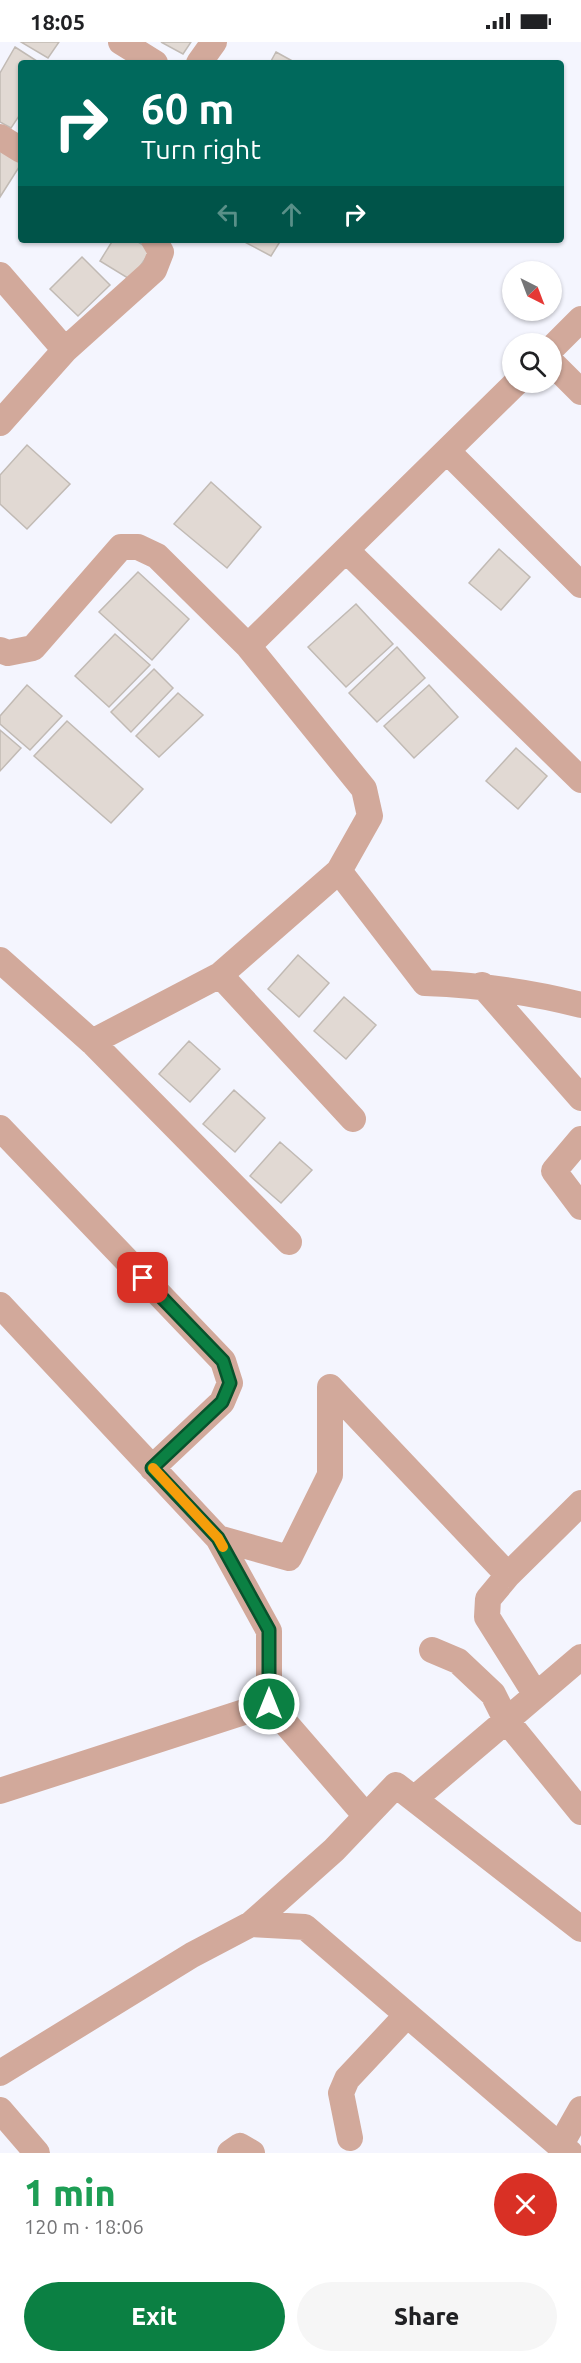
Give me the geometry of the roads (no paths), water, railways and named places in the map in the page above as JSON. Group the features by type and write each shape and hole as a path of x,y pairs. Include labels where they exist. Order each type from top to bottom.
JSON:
{"street":[{"path":"120,42 150,60"},
{"path":"201,60 214,42"},
{"path":"0,137 18,148"},
{"path":"0,423 65,350 154,270 161,252 156,243"},
{"path":"0,275 65,350"},
{"path":"562,338 581,319"},
{"path":"562,373 581,393"},
{"path":"248,646 506,393"},
{"path":"447,451 581,585"},
{"path":"0,650 8,653 33,648 121,547 138,547 157,556 248,646 364,789 370,816 339,871 220,975 92,1042"},
{"path":"346,550 580,776"},
{"path":"339,871 425,983 482,985 552,997 581,1005"},
{"path":"0,960 92,1042 289,1242"},
{"path":"220,975 353,1119"},
{"path":"482,985 581,1098"},
{"path":"0,1128 223,1361 230,1383 222,1402 152,1468"},
{"path":"581,1139 554,1172 581,1207"},
{"path":"0,1305 218,1538 269,1630 269,1704 366,1816"},
{"path":"218,1538 289,1558 330,1475 330,1387 508,1575"},
{"path":"536,1695 487,1617 488,1599 508,1575 581,1503"},
{"path":"432,1650 458,1661 493,1694 506,1720 581,1812"},
{"path":"414,1799 581,1658"},
{"path":"0,1791 269,1704"},
{"path":"0,2073 192,1955 251,1924 334,1850 396,1785 581,1929"},
{"path":"251,1924 305,1928 565,2150 581,2109"},
{"path":"350,2138 341,2093 347,2079 407,2015"},
{"path":"0,2110 37,2153"},
{"path":"230,2153 240,2146 252,2153"}]}
